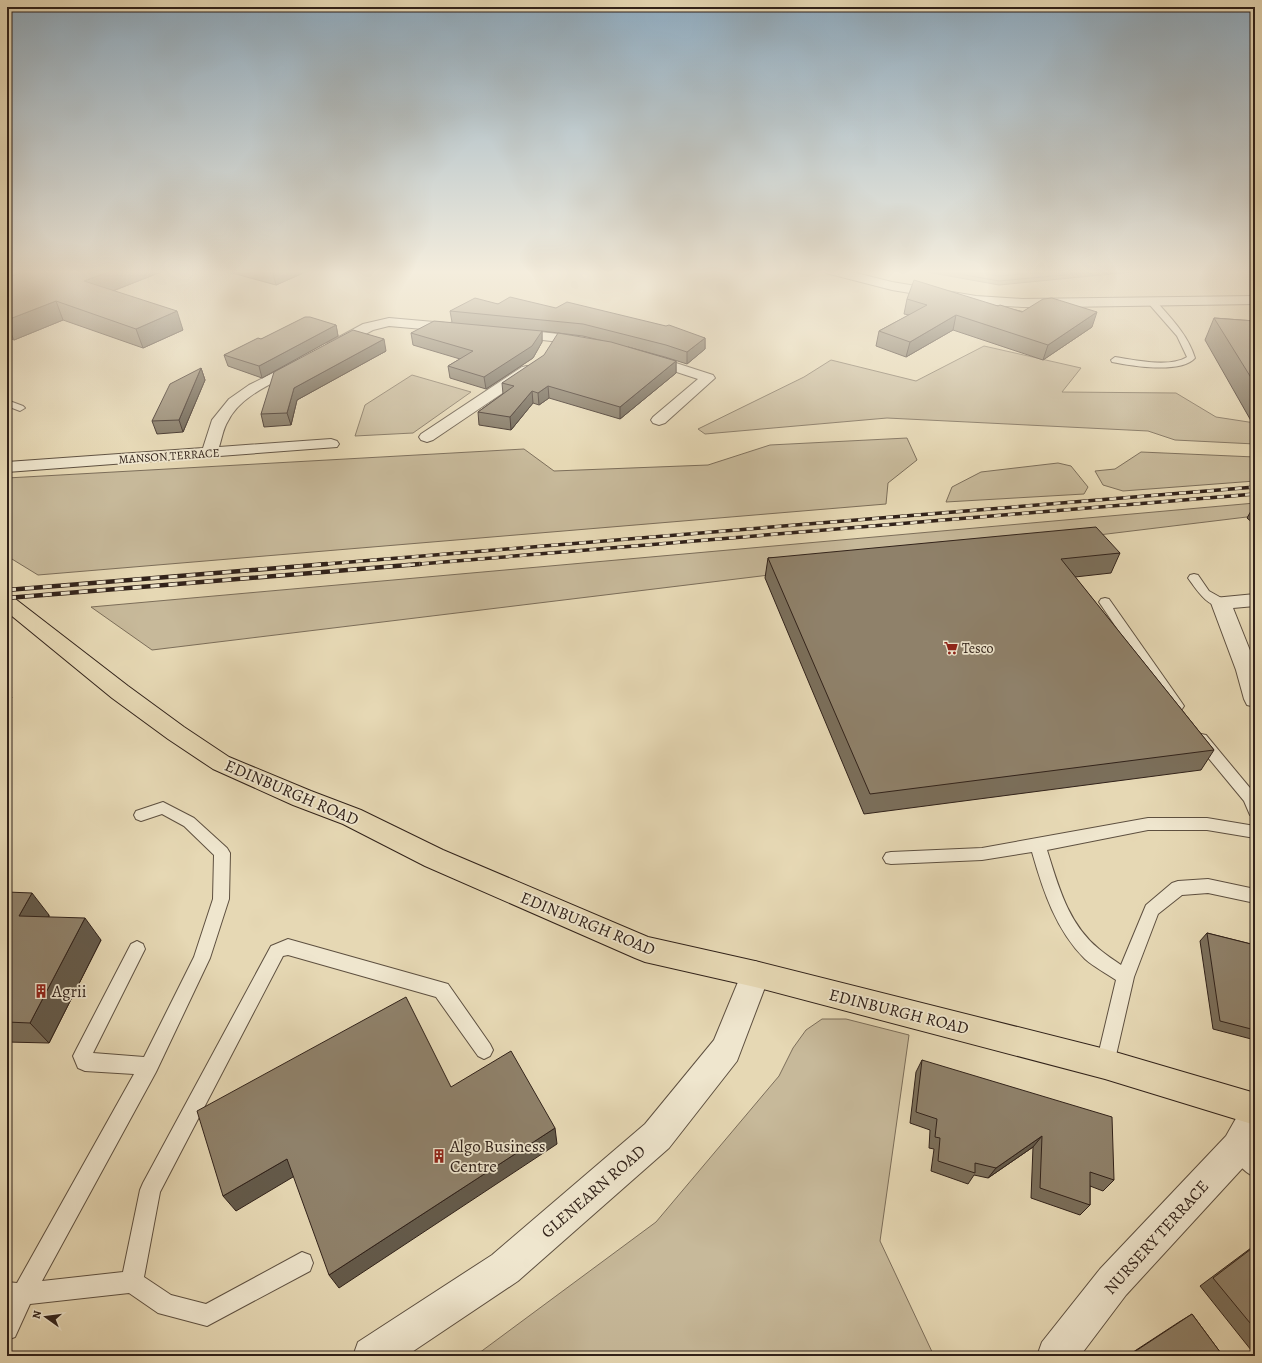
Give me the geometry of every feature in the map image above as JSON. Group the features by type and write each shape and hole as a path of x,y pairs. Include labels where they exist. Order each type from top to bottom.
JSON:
{"main road":[{"name":"EDINBURGH ROAD","path":"7,602 120,692 176,733 222,763 302,798 352,817 434,858 645,949 755,974 1105,1064 1255,1109"}],"street":[{"path":"209,453 219,421 230,406 242,396 356,334"},
{"path":"518,334 584,341 599,345"},
{"path":"427,437 543,357 554,337"},
{"path":"637,355 708,378 659,420"},
{"name":"MANSON TERRACE","path":"7,468 331,444"},
{"path":"1255,600 1221,603 1250,663 1255,699"},
{"name":"GLENEARN ROAD","path":"372,1356 505,1268 657,1136 726,1050 755,974"},
{"name":"NURSERY TERRACE","path":"1056,1356 1113,1282 1247,1157 1255,1118"}],"lane":[{"path":"1115,360 1173,365 1187,362 1191,358 1188,348 1178,334"},
{"path":"7,403 20,408"},
{"path":"1194,578 1205,594 1221,603"},
{"path":"1105,602 1185,718"},
{"path":"1194,731 1250,798 1255,811"},
{"path":"7,1329 15,1294 149,1066 202,958 221,899 222,853 189,822 163,808 141,815"},
{"path":"891,858 982,854 1148,824 1207,824 1255,832"},
{"path":"1038,845 1052,893 1072,932 1092,954 1126,977"},
{"path":"1105,1064 1126,977 1152,910 1178,888 1208,886 1255,896"},
{"path":"132,1282 150,1190 277,951 288,947 442,990 484,1050"},
{"path":"137,949 82,1056 85,1062 149,1066"},
{"path":"15,1294 132,1282 166,1305 207,1315 302,1263"}],"shaded area":[{"path":"984,346 1081,368 1062,392 1176,393 1216,417 1255,423 1255,444 1175,440 1148,431 887,418 705,434 698,429 804,377 831,360 916,381"},
{"path":"412,375 471,392 413,433 355,436 365,405"},
{"path":"907,438 917,460 888,483 886,504 38,575 7,556 7,478 524,449 554,471 708,465 770,445"},
{"path":"1141,452 1255,457 1255,481 1123,491 1103,485 1095,471 1115,469"},
{"path":"1058,463 1071,466 1088,487 1084,494 946,502 952,487 981,472"},
{"path":"1255,503 1255,516 152,650 91,607"},
{"path":"822,1019 846,1019 909,1035 880,1241 934,1356 475,1356 656,1222 779,1076 793,1048 806,1030"}],"building":[{"path":"272,334 320,334 259,366 224,355 258,338 261,339"},
{"path":"346,334 365,334 384,339 294,388 287,413 261,414 274,372"},
{"path":"413,334 540,334 532,346 484,377 448,366 473,351"},
{"path":"558,334 562,334 611,342 676,361 620,407 548,386 538,393 532,391 510,417 478,412 514,386 502,383 544,355"},
{"path":"621,334 693,334 705,338 687,352"},
{"path":"886,334 924,334 910,342"},
{"path":"1013,334 1065,334 1048,345"},
{"path":"1224,334 1255,334 1255,384"},
{"path":"201,368 179,420 152,421 170,384"},
{"name":"Tesco","path":"1096,527 1120,553 1061,559 1214,750 870,794 768,558"},
{"path":"7,892 32,893 19,916 85,918 30,1023 7,1022"},
{"path":"1207,933 1255,945 1255,1030 1220,1021"},
{"name":"Algo Business Centre","path":"406,997 451,1087 511,1051 555,1128 329,1275 287,1159 223,1196 197,1111"},
{"path":"922,1060 1112,1117 1114,1180 1090,1172 1090,1205 1040,1188 1042,1136 996,1168 975,1163 975,1173 938,1161 940,1138 935,1137 937,1119 916,1112"},
{"path":"1255,1246 1255,1329 1213,1278"},
{"path":"1192,1314 1223,1356 1128,1356"}],"railway":[{"path":"314,565 1255,487"},
{"path":"416,564 1255,494"},
{"path":"7,590 327,564"},
{"path":"7,598 416,564"},
{"path":"408,565 416,564"}],"place":[{"name":"Tesco","path":"951,648"},
{"name":"Agrii","path":"41,991"},
{"name":"Algo Business Centre","path":"439,1156"}]}
